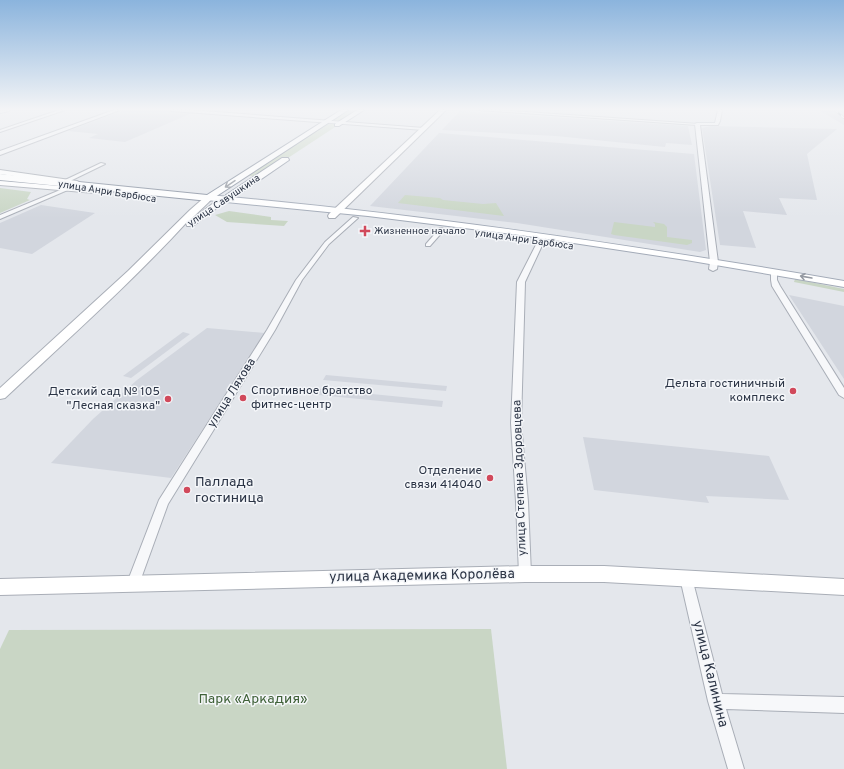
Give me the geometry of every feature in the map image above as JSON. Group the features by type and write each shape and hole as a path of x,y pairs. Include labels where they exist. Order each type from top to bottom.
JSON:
{"highway":[{"name":"улица Савушкина","path":"205,201 242,175 288,146"},
{"name":"улица Савушкина","path":"221,202 289,157"},
{"path":"242,175 259,177"},
{"name":"улица Анри Барбюса","path":"0,177 205,201"}],"main road":[{"path":"335,213 406,146"},
{"path":"0,172 67,185 99,189"},
{"path":"0,183 67,185"},
{"name":"улица Анри Барбюса","path":"205,201 335,213 541,239 774,276 844,284"},
{"name":"улица Савушкина","path":"0,395 168,240 205,201"},
{"name":"улица Савушкина","path":"168,240 221,202"},
{"name":"улица Анри Барбюса","path":"335,213 355,218 442,229 541,239"},
{"name":"улица Анри Барбюса","path":"774,276 844,294"},
{"name":"улица Академика Королёва","path":"0,587 525,574 604,574 844,587"}],"street":[{"path":"0,153 20,146"},
{"path":"700,146 714,266"},
{"path":"0,217 67,185 104,164"},
{"name":"улица Ляхова","path":"133,583 163,503 271,330 299,280 327,243 355,218"},
{"path":"428,245 442,229"},
{"name":"улица Степана Здоровцева","path":"525,574 522,502 516,423 521,282 541,239"},
{"path":"774,276 844,395"},
{"name":"улица Калинина","path":"686,578 716,701 736,769"},
{"path":"716,701 844,706"}],"shaded area":[{"path":"427,146 595,146 694,154 706,250 700,252 517,223 370,206"},
{"path":"705,146 817,146 807,154 817,200 779,198 787,215 743,211 756,248 720,245"},
{"path":"41,205 95,213 32,254 0,248 0,223"},
{"path":"789,295 844,306 844,379"},
{"name":"Детский сад № 105 \"Лесная сказка\"","path":"207,328 265,333 171,478 51,463 93,419 137,380"},
{"path":"183,332 190,334 131,378 123,376"},
{"path":"326,375 447,386 446,391 323,380"},
{"path":"301,387 443,401 442,407 298,393"},
{"path":"583,437 769,456 789,500 706,496 709,503 594,490"}],"green space":[{"path":"288,146 306,146 259,177 242,175"},
{"path":"0,188 31,192 27,199 30,200 0,213"},
{"path":"405,195 483,204 496,203 504,216 398,203"},
{"path":"229,211 271,217 271,220 288,221 284,226 227,222 215,215"},
{"path":"614,222 655,227 653,222 664,224 667,227 667,237 692,240 692,243 687,245 614,235 611,234"},
{"path":"795,279 844,289 844,292 794,282"},
{"name":"Парк «Аркадия»","path":"491,629 507,769 0,769 0,649 9,630"}],"place":[{"name":"Жизненное начало","path":"365,231"},
{"name":"Дельта гостиничный комплекс","path":"793,391"},
{"name":"Спортивное братство фитнес-центр","path":"243,398"},
{"name":"Детский сад № 105 \"Лесная сказка\"","path":"168,399"},
{"name":"Отделение связи 414040","path":"490,478"},
{"name":"Паллада гостиница","path":"187,490"}]}
